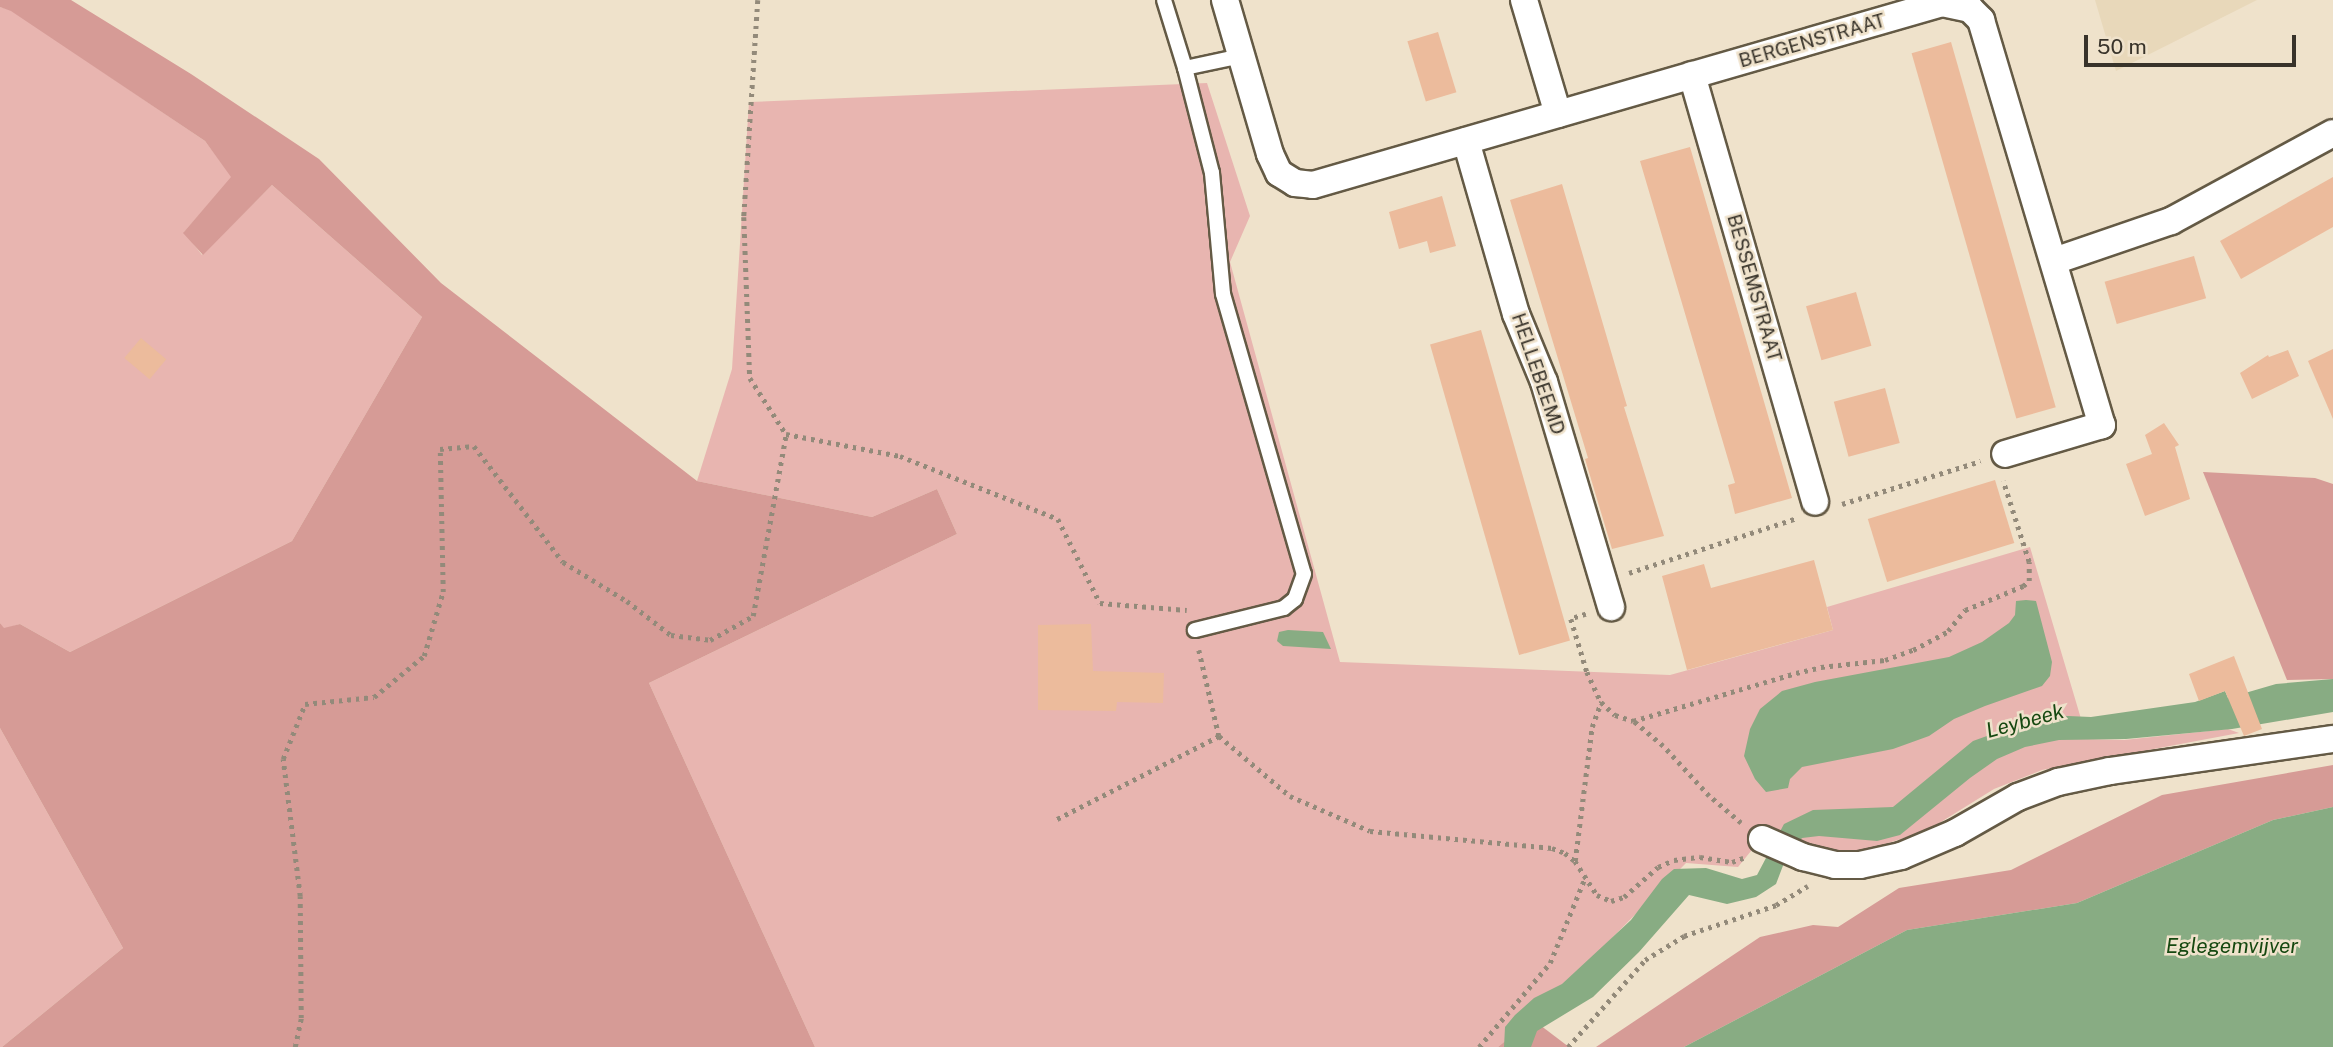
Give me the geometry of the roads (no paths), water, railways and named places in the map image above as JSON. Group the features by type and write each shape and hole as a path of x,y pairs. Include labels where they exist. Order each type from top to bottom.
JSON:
{"street":[{"name":"BERGENSTRAAT","path":"1225,0 1270,154 1279,173 1295,183 1313,185 1941,4 1970,9 1981,20 2102,425 2004,454"},
{"path":"1524,0 1558,114"},
{"name":"BESSEMSTRAAT","path":"1692,75 1815,502"},
{"path":"2054,261 2171,221 2333,133"},
{"name":"HELLEBEEMD","path":"1466,141 1516,314 1544,382 1611,607"},
{"path":"1762,839 1803,857 1835,865 1860,865 1901,856 1955,833 2018,797 2057,782 2333,739"}],"lane":[{"path":"1164,0 1212,173 1223,294 1304,574 1295,599 1284,608 1195,630"},
{"path":"1185,68 1241,56"}],"water":[{"path":"2016,601 2036,601 2052,662 2050,676 2042,686 1954,719 1929,736 1893,749 1802,767 1790,779 1788,788 1766,792 1755,779 1744,756 1750,729 1760,709 1782,691 1815,682 1949,657 1982,642 2009,623 2015,615"},
{"path":"1279,632 1323,632 1331,649 1283,646 1277,641"},
{"path":"2333,679 2333,712 2232,729 2126,739 2059,740 2025,747 1997,759 1970,778 1900,835 1877,841 1819,836 1802,838 1784,863 1776,884 1756,897 1727,904 1689,895 1639,952 1593,997 1537,1031 1531,1047 1504,1047 1505,1027 1515,1015 1534,998 1562,984 1631,920 1662,879 1674,869 1706,868 1742,879 1757,875 1784,824 1813,810 1893,807 1973,741 2045,715 2091,717 2195,702 2225,691 2228,698 2276,684"},
{"name":"Eglegemvijver","path":"2333,807 2333,1047 1684,1047 1907,930 2077,903 2273,820"}],"water label":[{"name":"Leybeek","path":"2025,721"}]}
